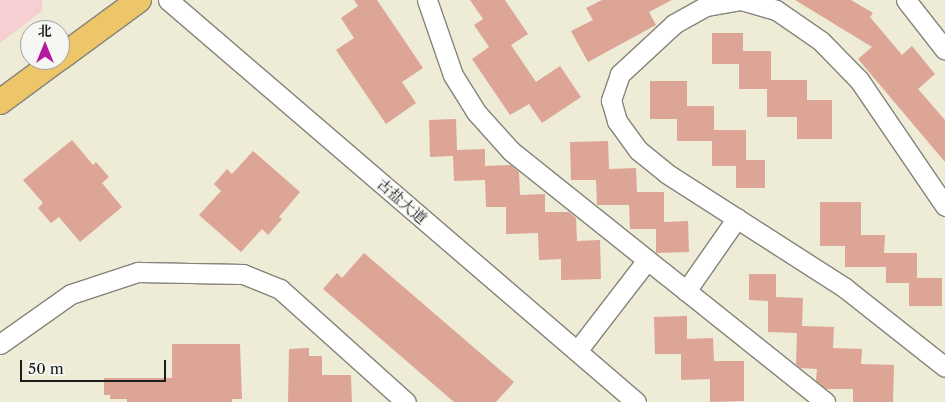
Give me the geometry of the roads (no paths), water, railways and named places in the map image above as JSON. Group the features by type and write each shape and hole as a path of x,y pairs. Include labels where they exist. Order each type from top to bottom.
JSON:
{"main road":[{"path":"70,51 138,0"},
{"path":"0,102 43,70"}],"street":[{"name":"古盐大道","path":"168,0 636,402"},
{"path":"427,0 453,75 476,112 511,151 825,402"},
{"path":"945,206 859,80 821,41 776,10 742,0 706,6 674,24 620,74 611,100 617,121 638,150 666,172 845,288 945,367"},
{"path":"906,0 945,50"},
{"path":"686,291 737,218"},
{"path":"577,351 647,260"},
{"path":"0,344 71,294 138,272 243,274 280,289 406,402"}]}
